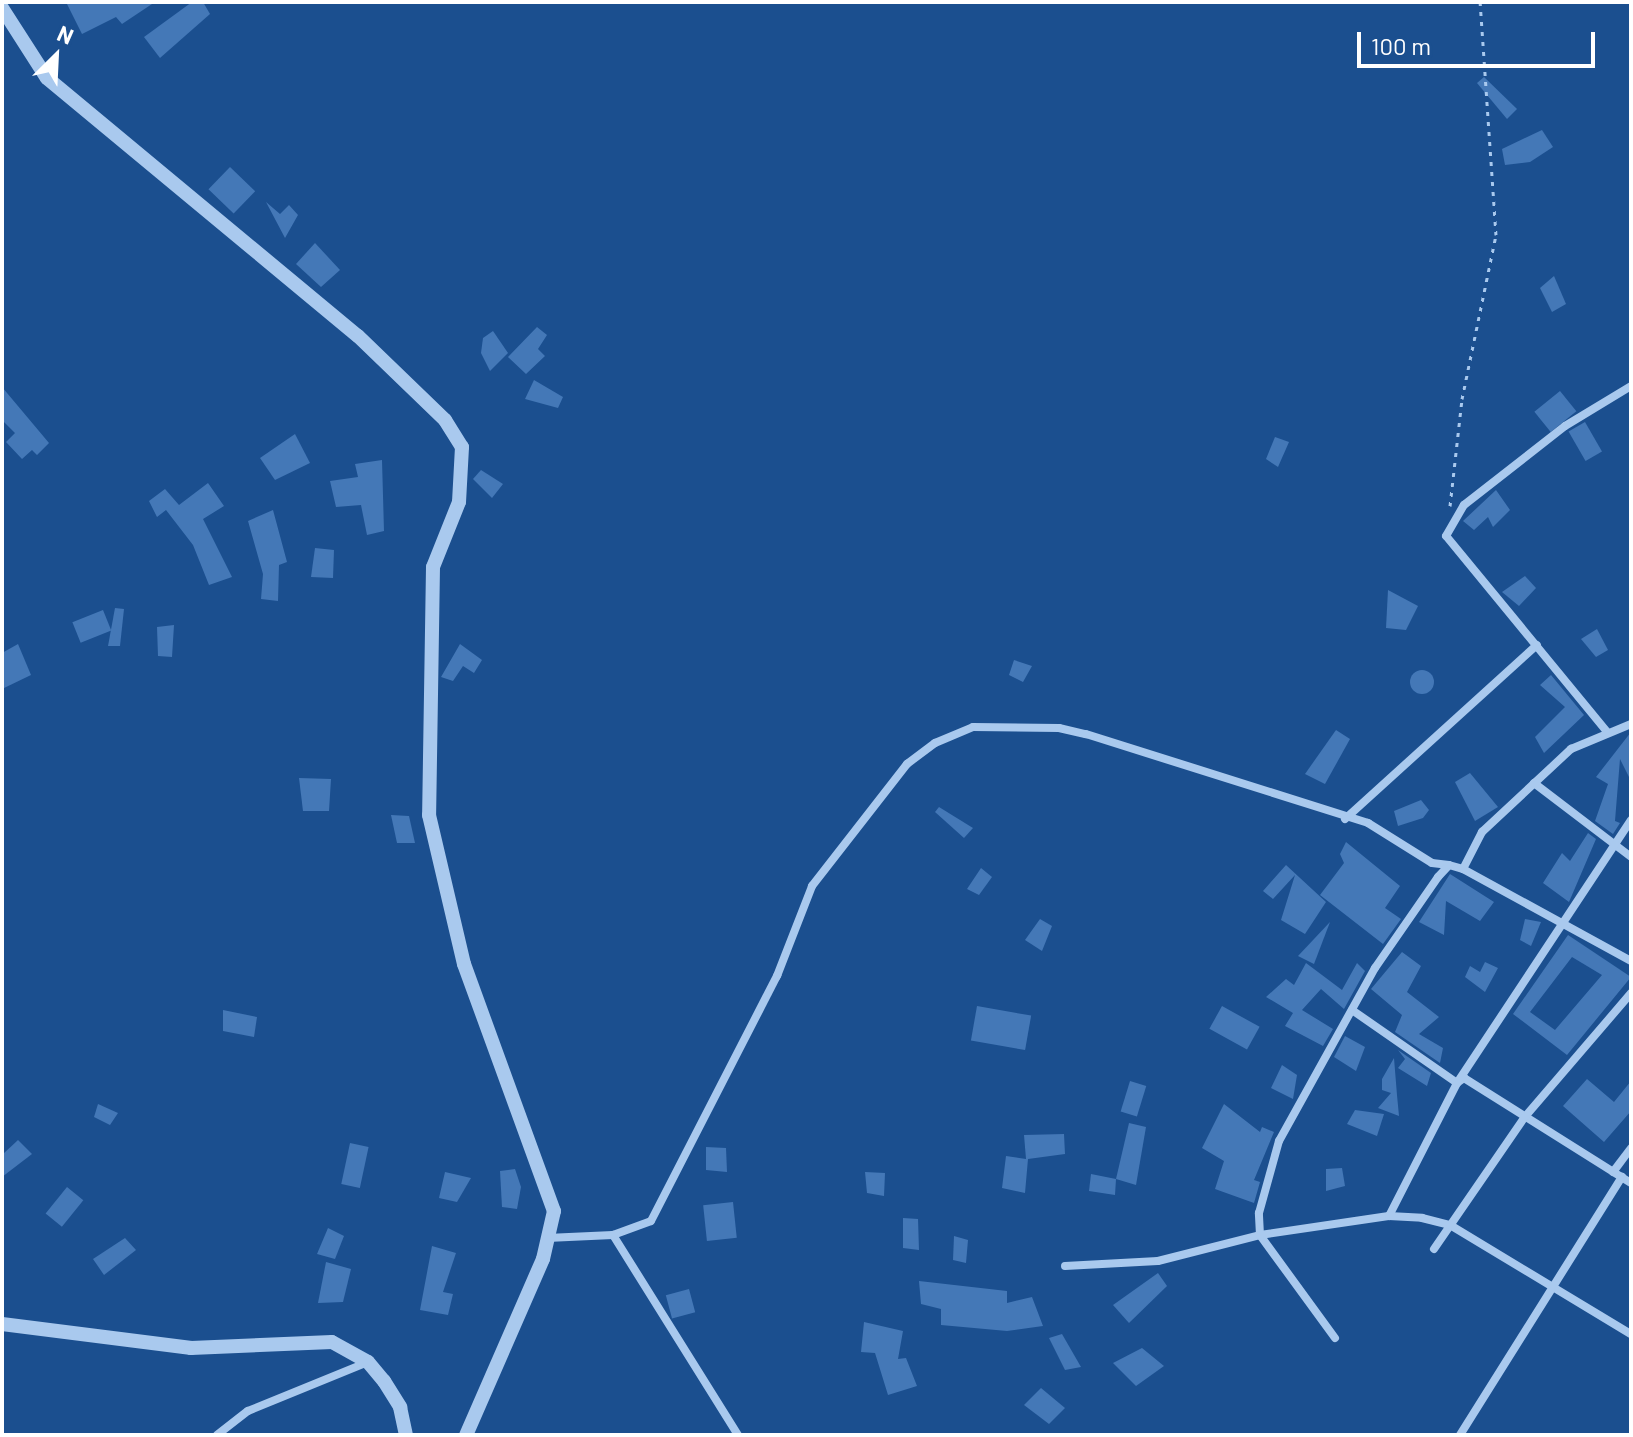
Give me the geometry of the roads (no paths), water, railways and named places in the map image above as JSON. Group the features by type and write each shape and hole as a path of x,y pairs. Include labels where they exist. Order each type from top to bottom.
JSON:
{"street":[{"path":"2,8 47,78 358,336 445,420 462,447 459,502 433,567 429,815 464,964 554,1211 543,1259 466,1435"},
{"path":"1608,733 1446,536 1449,522 1565,426 1631,386"},
{"path":"1345,819 1537,645"},
{"path":"1463,869 1482,832 1571,749 1631,724"},
{"path":"546,1238 613,1235 639,1230 666,1200 777,976 812,886 907,764 935,743 973,727 1059,728 1345,819 1368,823 1432,863 1463,869 1631,961"},
{"path":"1534,783 1613,848 1631,857"},
{"path":"1389,1216 1457,1083 1566,923 1631,820"},
{"path":"1335,1338 1260,1235 1259,1213 1279,1141 1352,1010 1449,865"},
{"path":"1434,1249 1524,1118 1631,993"},
{"path":"1352,1010 1457,1083"},
{"path":"1457,1083 1464,1078 1631,1183"},
{"path":"1613,1172 1631,1148"},
{"path":"1460,1435 1622,1177"},
{"path":"1065,1266 1158,1261 1260,1235 1389,1216 1450,1225 1631,1334"},
{"path":"613,1235 738,1435"},
{"path":"2,1324 191,1348 332,1342 368,1362 400,1407 406,1435"},
{"path":"217,1435 248,1411 368,1362"}]}
